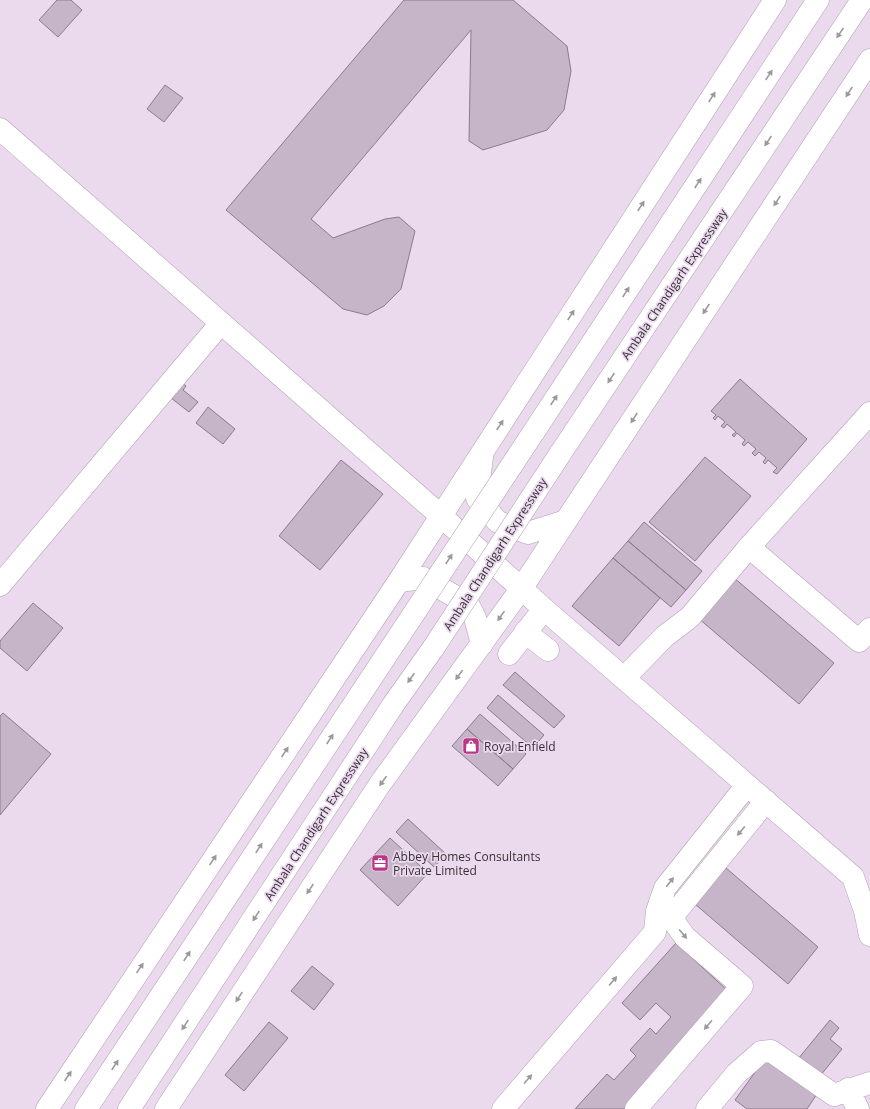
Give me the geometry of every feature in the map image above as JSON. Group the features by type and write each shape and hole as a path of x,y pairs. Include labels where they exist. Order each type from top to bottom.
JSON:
{"main road":[{"path":"47,1109 399,581 775,0"},
{"path":"86,1109 818,0"},
{"name":"Ambala Chandigarh Expressway","path":"129,1109 393,705 434,646 862,0"},
{"path":"166,1109 380,784 521,589 870,60"},
{"path":"0,129 441,516 521,589 852,877 864,894 869,923"},
{"path":"0,585 221,322"},
{"path":"630,683 665,636 690,617 749,547 870,413"},
{"path":"483,451 477,498 498,522 528,533 566,521"},
{"path":"749,547 859,641 870,628"},
{"path":"399,581 423,578 468,604 475,618 482,644"},
{"path":"509,654 544,609"},
{"path":"526,632 548,650"},
{"path":"503,1109 655,932 657,911 665,888 746,785"},
{"path":"636,1109 742,986 684,937 674,922 675,913 766,801"},
{"path":"707,1109 736,1074 761,1052 771,1051 834,1098 858,1109"},
{"path":"834,1098 870,1083"}],"building":[{"path":"57,0 71,0 82,10 58,37 39,20"},
{"path":"404,0 513,0 567,46 571,71 564,110 547,130 483,150 469,141 471,30 311,219 333,238 385,219 399,217 415,231 401,289 384,306 367,315 343,309 226,210"},
{"path":"165,85 183,98 164,122 147,109"},
{"path":"177,379 186,386 183,390 198,402 189,412 166,394"},
{"path":"740,379 807,439 777,474 773,472 777,468 768,460 765,464 763,462 766,458 759,452 755,456 752,453 756,449 748,442 744,446 742,444 745,440 737,433 734,437 732,435 736,432 727,424 724,428 721,426 725,422 718,416 715,420 713,418 716,415 711,411"},
{"path":"208,407 235,429 223,444 196,423"},
{"path":"705,457 751,496 695,561 649,522"},
{"path":"341,460 383,494 320,570 279,536"},
{"path":"644,522 702,571 686,590 628,541"},
{"path":"628,541 686,590 671,607 613,558"},
{"path":"613,558 660,598 619,646 572,606"},
{"path":"733,577 834,663 799,704 698,618"},
{"path":"33,603 63,628 27,671 0,648 0,641"},
{"path":"515,672 565,716 554,728 503,685"},
{"path":"498,695 544,735 533,748 487,708"},
{"path":"3,713 51,754 0,815 0,716"},
{"path":"480,714 526,754 513,769 467,729"},
{"path":"467,729 513,769 498,786 452,746"},
{"path":"408,819 446,854 434,867 396,832"},
{"path":"390,838 428,873 398,906 360,870"},
{"path":"726,868 818,947 788,984 695,904"},
{"path":"676,943 728,991 627,1109 575,1109 607,1074 614,1080 636,1056 630,1050 650,1028 656,1034 671,1017 656,1003 640,1020 622,1003"},
{"path":"312,966 334,984 314,1010 291,991"},
{"path":"830,1020 839,1028 830,1039 842,1049 820,1076 798,1059"},
{"path":"269,1022 288,1038 244,1091 225,1075"},
{"path":"766,1057 817,1094 807,1109 747,1109 735,1100"}],"place":[{"name":"Royal Enfield","path":"471,746"},
{"name":"Abbey Homes Consultants Private Limited","path":"380,863"}]}
